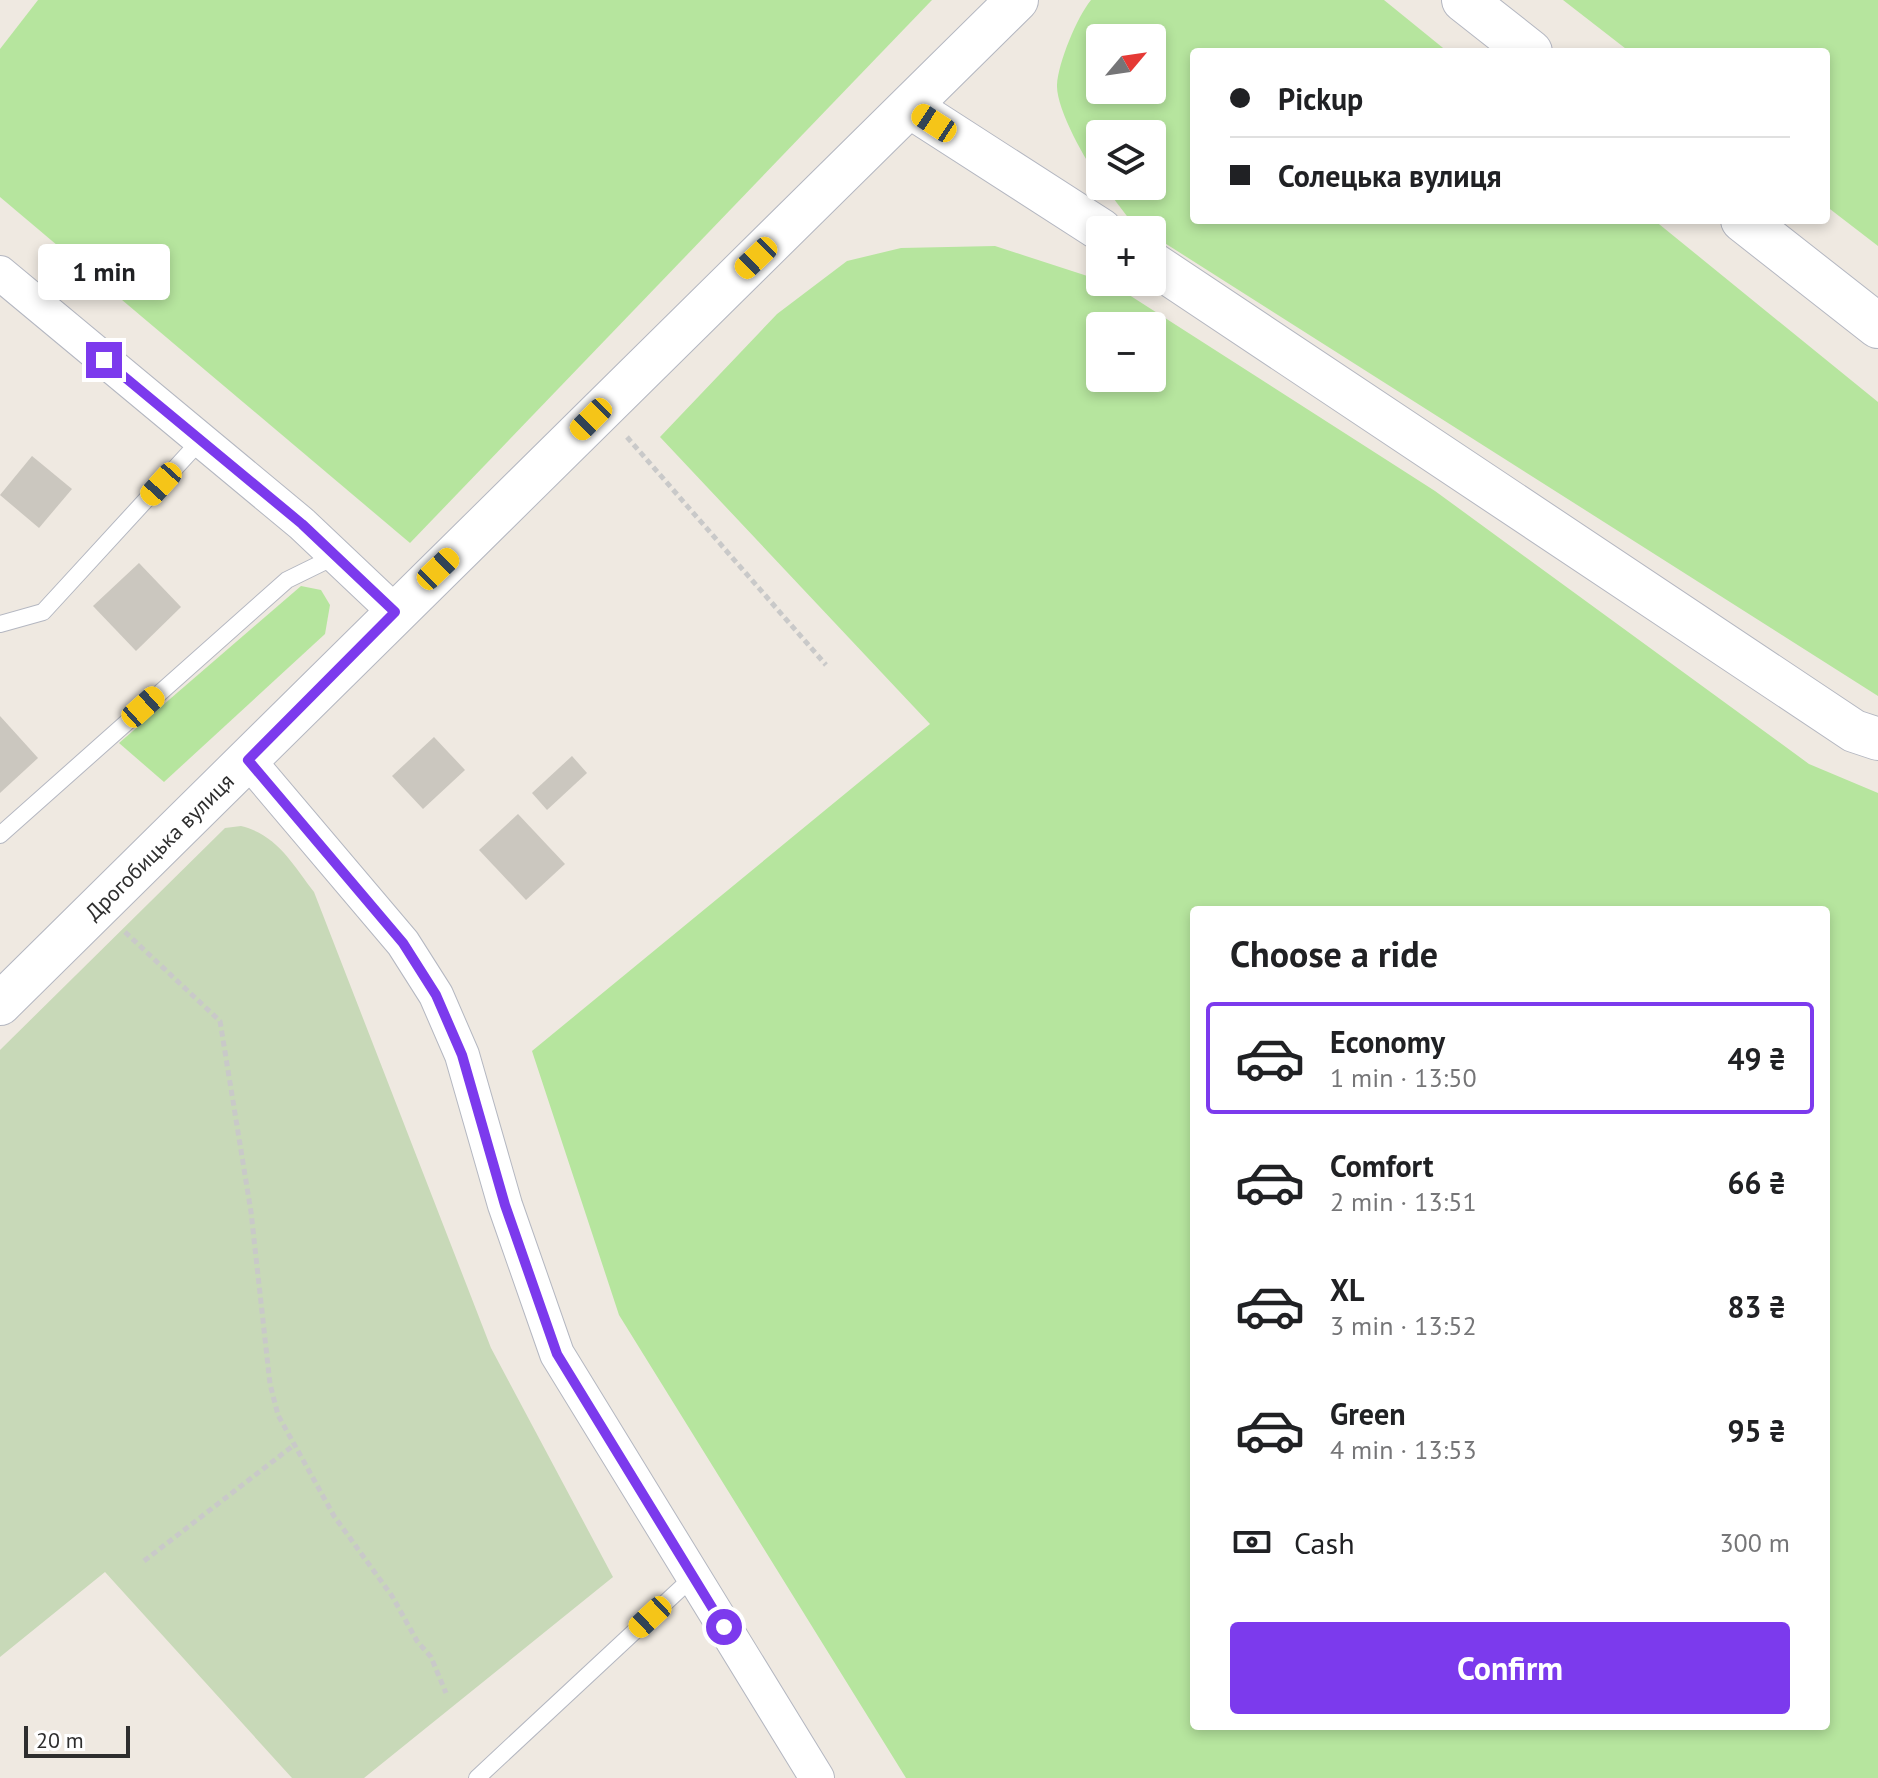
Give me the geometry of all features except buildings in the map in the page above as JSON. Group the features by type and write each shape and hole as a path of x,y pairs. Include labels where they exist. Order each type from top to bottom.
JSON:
{"main road":[{"path":"1464,0 1525,48"},
{"path":"1748,224 1878,326"}],"street":[{"name":"Дрогобицька вулиця","path":"0,1004 1017,0"},
{"path":"910,107 1086,220"},
{"path":"1166,272 1854,731 1878,739"},
{"path":"0,273 336,556 395,612"},
{"path":"248,760 403,943 436,995 462,1055 505,1205 557,1354 817,1778"}],"lane":[{"path":"0,624 43,612 200,441"},
{"path":"0,835 287,580 336,556"},
{"path":"477,1778 693,1577"}],"path":[{"path":"597,413 826,665"},
{"path":"123,929 220,1021 251,1212 270,1384 278,1415 334,1516 392,1596 417,1641 431,1657 446,1693"},
{"path":"144,1561 294,1445"}],"green space":[{"path":"38,0 932,0 410,543 0,197 0,49"},
{"path":"1091,0 1384,0 1443,48 1190,48 1190,224 1659,224 1878,402 1878,696 1166,244 1166,216 1127,216 1115,200 1166,200 1166,120 1086,120 1086,159 1058,95 1058,76 1074,29"},
{"path":"1563,0 1878,0 1878,246 1830,209 1830,48 1625,48"},
{"path":"995,246 1086,276 1086,296 1131,296 1156,312 1086,312 1086,392 1166,392 1166,319 1435,491 1809,764 1878,793 1878,1778 906,1778 619,1315 532,1051 930,724 660,437 777,314 847,261 901,248"},
{"path":"301,586 321,590 330,605 325,634 164,782 119,743"},
{"path":"241,826 274,843 314,892 491,1348 613,1577 364,1778 292,1778 105,1572 0,1657 0,1050 225,828"}],"route":[{"path":"104,360 302,524 395,612 248,760 403,943 436,995 462,1055 505,1205 557,1354 724,1627"}]}
